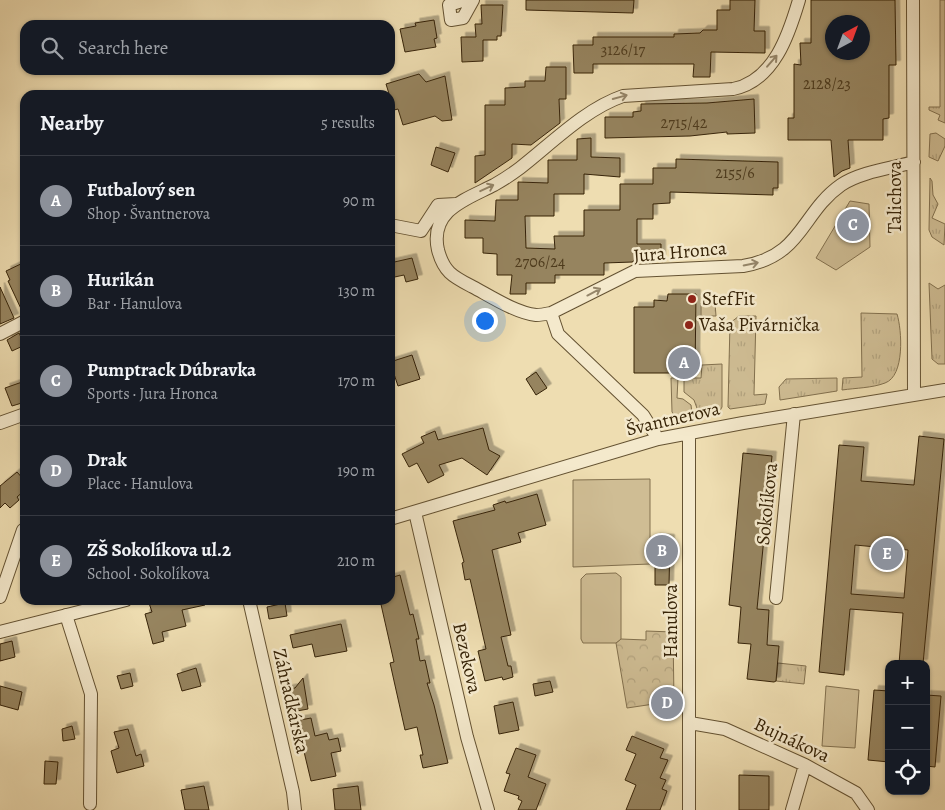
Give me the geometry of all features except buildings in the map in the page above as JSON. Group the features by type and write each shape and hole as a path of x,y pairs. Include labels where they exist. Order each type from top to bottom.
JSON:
{"street":[{"path":"465,0 449,5 451,20 463,18 473,0"},
{"name":"Jura Hronca","path":"799,0 788,35 778,55 760,74 745,86 733,89 622,96 602,105 507,177 456,204 441,221 438,231 437,245 441,261 451,274 523,312 536,315 551,313 635,271 743,266 760,263 791,244 830,194 843,184 856,178 914,162"},
{"name":"Talichova","path":"913,0 914,394"},
{"name":"Jura Hronca","path":"395,226 421,230 438,205 456,204"},
{"path":"551,313 558,334 643,415 658,439"},
{"path":"0,334 20,324"},
{"name":"Švantnerova","path":"395,518 658,439 794,414 945,390"},
{"name":"Sokolíkova","path":"776,598 794,414"},
{"path":"0,423 20,416"},
{"name":"Hanulova","path":"688,433 690,810"},
{"name":"Bezekova","path":"415,512 464,727 488,810"},
{"path":"0,597 20,539"},
{"path":"0,632 106,605"},
{"name":"Záhradkárska","path":"250,605 293,792 295,810"},
{"path":"66,615 92,694 90,804"},
{"name":"Bujnákova","path":"690,723 724,729 805,765 856,793 868,810"},
{"path":"792,810 805,765"}],"green space":[{"path":"940,0 945,0 945,123 938,120 940,115 929,110 929,107 940,107"},
{"path":"936,133 945,139 945,146 938,161 929,157 930,134"},
{"path":"930,178 933,195 938,204 932,218 945,224 944,245 932,237 929,230"},
{"path":"850,201 869,204 870,247 836,270 816,258"},
{"path":"929,283 938,289 945,285 945,364 938,364 932,359"},
{"path":"701,303 715,303 716,316 701,316"},
{"path":"861,313 897,314 901,341 899,362 896,372 885,383 842,390 843,378 862,377"},
{"path":"739,316 756,316 754,395 767,394 765,404 730,409 728,407 730,323"},
{"path":"722,364 721,410 716,413 702,415 698,411 694,400 684,392 684,378 701,378 702,365"},
{"path":"671,378 678,378 677,398 683,399 691,405 692,413 689,418 678,420 672,412"},
{"path":"837,378 837,391 780,400 779,387 786,379"},
{"path":"650,479 650,564 573,567 573,480"},
{"path":"616,573 621,577 621,639 616,643 583,643 581,639 581,579 586,574"},
{"path":"646,631 673,632 674,701 627,708 616,643 621,639 646,640"},
{"path":"778,663 806,666 804,684 776,681"},
{"path":"826,686 859,690 855,748 822,746"}],"place":[{"name":"Pumptrack Dúbravka","path":"853,225"},
{"name":"StefFit","path":"692,299"},
{"name":"Vaša Pivárnička","path":"689,325"},
{"name":"Futbalový sen","path":"684,363"},
{"name":"Hurikán","path":"662,551"},
{"name":"ZŠ Sokolíkova ul.2","path":"887,554"},
{"name":"Drak","path":"667,703"}]}
